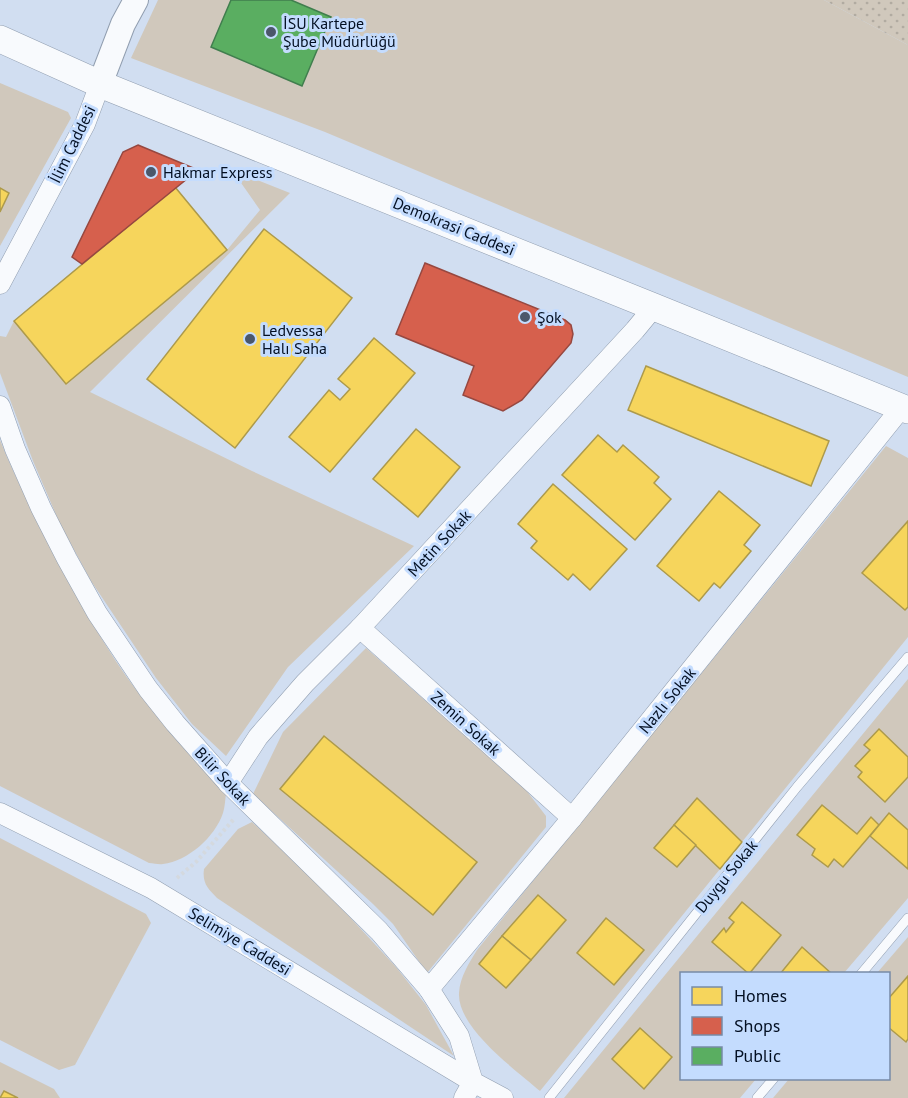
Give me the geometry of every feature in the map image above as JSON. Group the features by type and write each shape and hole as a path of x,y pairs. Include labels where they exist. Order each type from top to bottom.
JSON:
{"main road":[{"name":"Demokrasi Caddesi","path":"0,39 100,84 905,409"}],"street":[{"name":"İlim Caddesi","path":"0,284 85,124 123,24 136,0"},
{"name":"Metin Sokak","path":"228,783 258,737 305,683 360,628 654,307"},
{"name":"Bilir Sokak","path":"0,406 15,449 67,559 98,613 148,689 228,783 380,931 429,989 459,1036 468,1090"},
{"name":"Nazlı Sokak","path":"429,989 572,818 905,409"},
{"name":"Zemin Sokak","path":"360,628 572,818"},
{"name":"Selimiye Caddesi","path":"0,813 151,888 468,1090"},
{"path":"468,1090 503,1098"}],"lane":[{"name":"Duygu Sokak","path":"549,1098 796,787 908,657"},
{"path":"863,972 908,918"},
{"path":"757,1098 772,1080"}],"path":[{"path":"151,888 175,880 196,862 228,828 247,802"}],"shaded area":[{"path":"158,0 824,0 908,45 908,377 325,132 131,58"},
{"path":"824,0 908,0 908,45"},
{"path":"0,83 68,112 71,118 0,246"},
{"path":"232,170 290,193 90,392 252,471 414,546 288,667 226,756 192,724 156,678 91,581 60,524 33,461 0,373 0,336 6,337 14,321 65,383 227,250 260,210"},
{"path":"0,440 18,482 53,551 106,646 126,676 174,737 226,794 223,813 214,831 191,853 182,858 161,864 149,863 0,786"},
{"path":"886,446 908,458 908,637 540,1091 503,1060 477,1034 467,1020 459,993 468,965 477,950"},
{"path":"366,648 526,790 546,816 546,827 427,973 393,924 253,794 283,732"},
{"path":"908,679 908,898 845,972 680,972 680,1080 755,1080 740,1098 564,1098"},
{"path":"252,822 322,887 396,967 426,1005 454,1056 211,892 205,882 204,869 238,829"},
{"path":"0,838 146,914 151,923 75,1065 59,1070 0,1040"},
{"path":"908,937 908,1098 773,1098 788,1080 890,1080 890,972 878,972"},
{"path":"0,1062 54,1089 60,1098 0,1098"}],"building: Homes":[{"path":"175,187 227,250 66,384 14,321"},
{"path":"0,188 9,193 0,212"},
{"name":"Ledvessa Halı Saha","path":"264,229 352,298 235,448 147,379"},
{"path":"374,338 415,373 330,472 289,437 329,390 340,400 350,389 338,379"},
{"path":"646,366 829,441 811,486 628,410"},
{"path":"416,429 460,467 418,517 373,479"},
{"path":"598,435 617,452 623,445 659,477 654,483 671,499 635,540 562,475"},
{"path":"553,484 627,549 590,590 573,574 568,580 531,548 537,541 518,524"},
{"path":"719,491 760,525 744,545 751,551 720,588 714,583 699,601 657,566"},
{"path":"908,521 908,607 905,610 862,573"},
{"path":"879,729 908,757 908,777 885,802 858,777 862,772 855,766 870,750 864,745"},
{"path":"324,736 477,862 433,915 280,789"},
{"path":"697,798 742,842 720,869 674,825"},
{"path":"822,805 857,834 871,817 879,825 843,867 834,859 828,867 812,855 815,849 797,835"},
{"path":"889,813 908,830 908,869 870,836"},
{"path":"674,825 696,845 677,867 654,848"},
{"path":"538,895 566,920 531,960 502,936"},
{"path":"742,902 781,935 751,972 747,972 712,942 724,928 726,932 734,922 729,918"},
{"path":"606,918 644,950 614,985 577,953"},
{"path":"502,936 531,960 506,988 479,964"},
{"path":"802,947 830,972 782,972"},
{"path":"908,976 908,1039 906,1042 890,1029 890,997"},
{"path":"640,1028 672,1057 644,1089 612,1059"},
{"path":"4,1091 18,1098 0,1098"}],"building: Shops":[{"path":"138,145 198,170 82,264 72,257 123,152"},
{"path":"425,263 565,320 571,325 573,334 571,343 522,400 503,411 463,395 474,366 396,334"}],"building: Public":[{"name":"İSU Kartepe Şube Müdürlüğü","path":"231,0 291,0 331,17 302,86 211,47"}],"place":[{"name":"İSU Kartepe Şube Müdürlüğü","path":"271,32"},
{"name":"Hakmar Express","path":"151,172"},
{"name":"Şok","path":"525,317"},
{"name":"Ledvessa Halı Saha","path":"250,339"}]}
